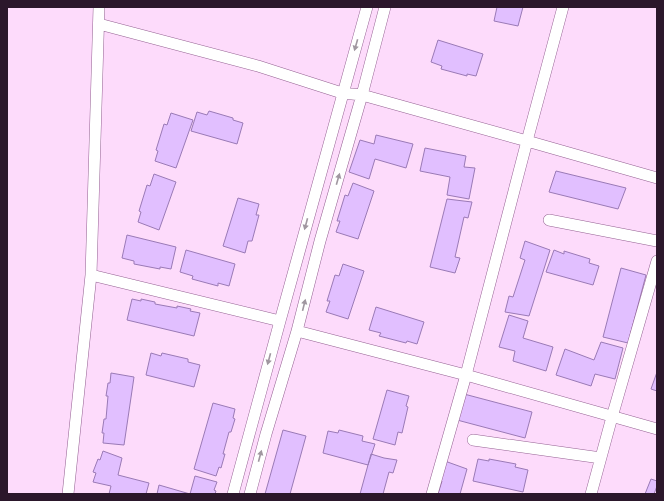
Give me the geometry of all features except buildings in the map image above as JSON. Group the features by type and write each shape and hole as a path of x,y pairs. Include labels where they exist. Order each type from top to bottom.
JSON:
{"street":[{"path":"68,494 91,275 100,7"},
{"path":"233,494 342,93 367,7"},
{"path":"250,494 266,434 297,331 320,241 362,95 385,7"},
{"path":"432,494 466,375 563,7"},
{"path":"99,24 258,66 342,93 362,95 657,178"},
{"path":"549,220 657,241"},
{"path":"591,494 657,261"},
{"path":"91,275 280,321"},
{"path":"297,331 466,375 657,429"},
{"path":"473,440 601,458"}]}
